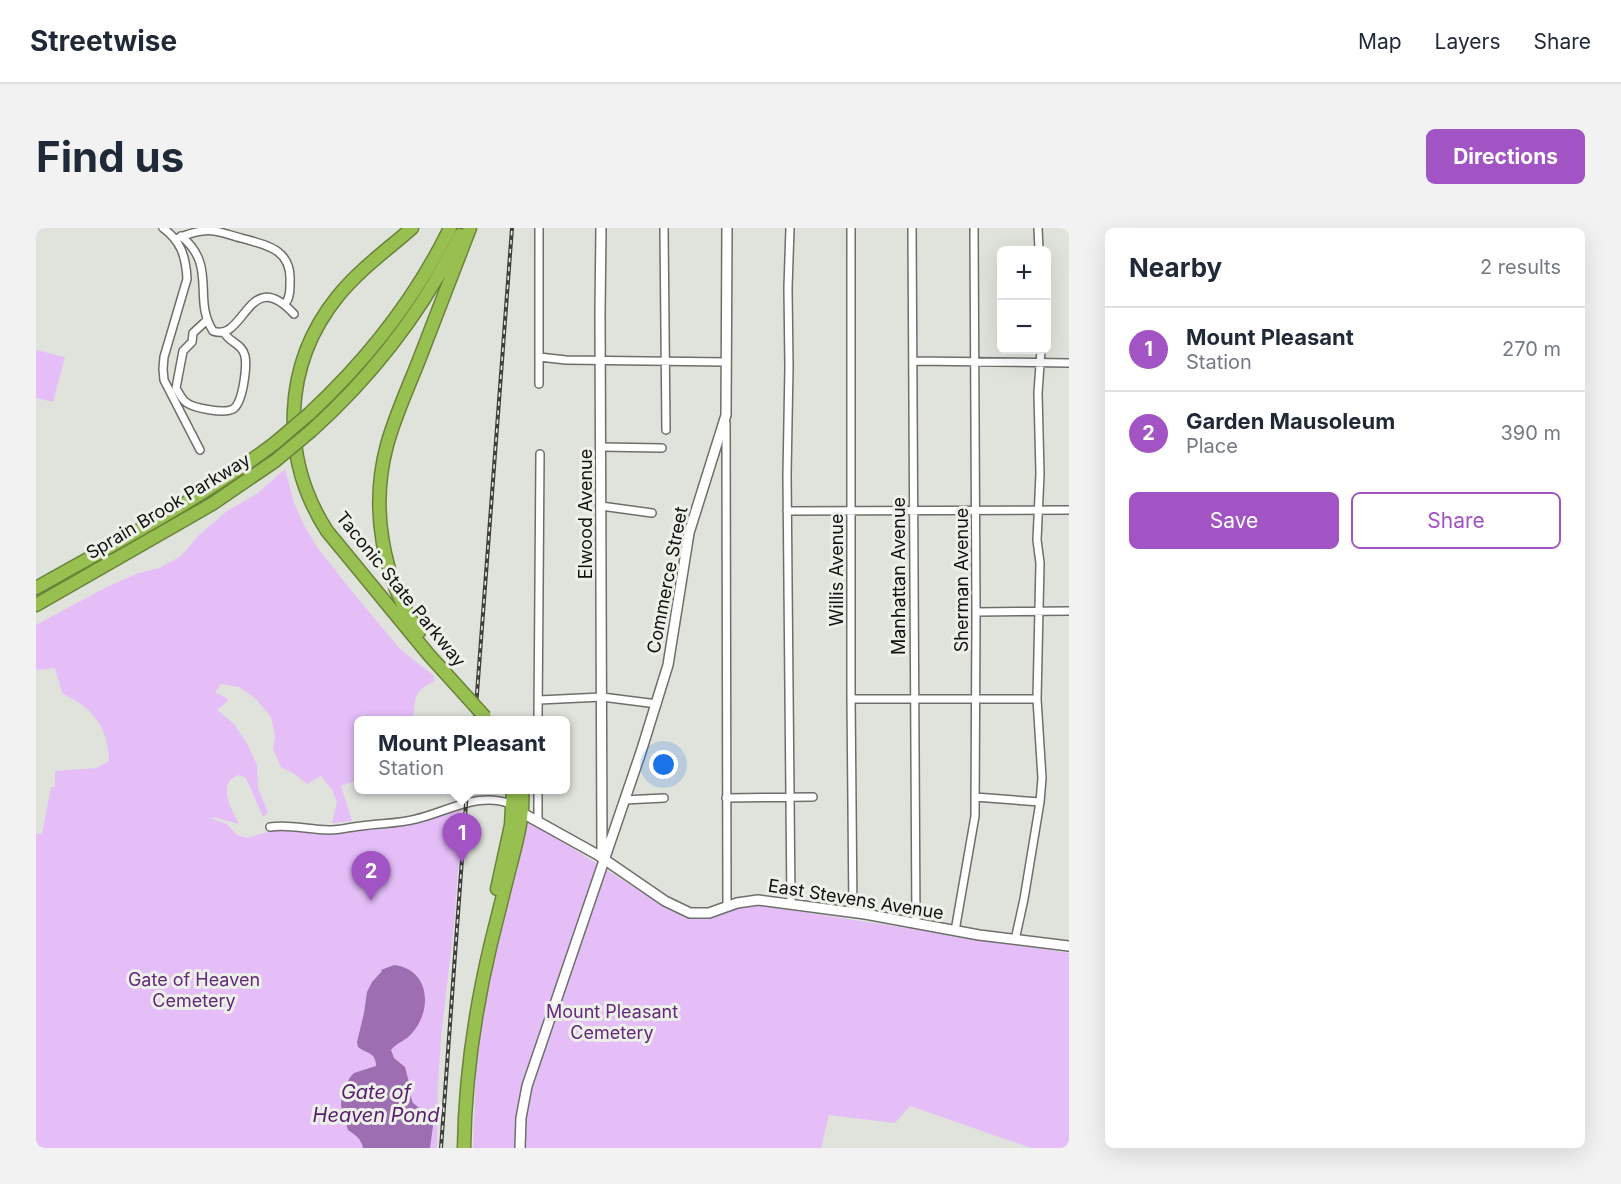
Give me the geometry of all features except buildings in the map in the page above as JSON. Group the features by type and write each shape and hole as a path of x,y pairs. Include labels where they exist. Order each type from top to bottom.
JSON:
{"highway":[{"name":"Taconic State Parkway","path":"412,228 352,281 332,304 318,326 306,351 296,388 293,417 295,447 304,487 327,531 429,655 467,693"},
{"name":"Sprain Brook Parkway","path":"36,588 209,489 275,443 309,414 356,366 394,320 428,269 450,228"},
{"name":"Sprain Brook Parkway","path":"36,606 213,504 275,461 311,431 353,390 400,333 436,280 463,228"},
{"name":"Taconic State Parkway","path":"470,228 390,434 383,461 380,518 391,575 411,620 487,716"},
{"path":"464,1148 475,1023 486,964 515,848 517,808 514,794"},
{"path":"458,1148 460,1099 480,961 521,794"}],"street":[{"path":"163,228 194,250 199,260 204,283 204,308 213,331 224,332 233,326 255,301 262,298 279,300 294,314"},
{"path":"538,228 538,384"},
{"name":"Elwood Avenue","path":"601,228 602,800"},
{"path":"664,228 666,430"},
{"name":"Commerce Street","path":"520,1148 521,1118 527,1086 657,704 668,665 689,533 726,415 727,228"},
{"path":"790,228 788,512 791,904"},
{"name":"Willis Avenue","path":"851,228 853,912"},
{"name":"Manhattan Avenue","path":"912,228 915,924"},
{"name":"Sherman Avenue","path":"955,931 975,816 974,228"},
{"path":"1038,228 1039,246"},
{"path":"178,238 213,230 274,248 290,269 290,294 285,304"},
{"path":"178,238 187,266 187,279 164,357 164,380 200,450"},
{"path":"207,320 193,333 192,342 183,351 176,388 185,402 216,411 231,410 235,407 243,391 245,356 242,348 226,337 224,332"},
{"path":"1015,940 1040,802 1042,770 1037,699 1040,554 1037,540 1040,474 1038,393 1041,354"},
{"path":"539,357 601,361 726,362"},
{"path":"913,362 1069,363"},
{"path":"726,415 727,907"},
{"path":"601,447 662,448"},
{"path":"538,716 540,454"},
{"path":"601,506 652,513"},
{"path":"788,512 1069,510"},
{"path":"976,612 1069,611"},
{"path":"538,700 602,697 657,704"},
{"path":"851,699 1037,699"},
{"path":"538,794 538,821"},
{"path":"726,798 813,797"},
{"path":"975,797 1040,802"},
{"path":"624,800 664,798"},
{"path":"270,828 281,826 340,830 409,821 481,800 508,802 517,808"},
{"name":"Commerce Street","path":"602,800 604,860"},
{"name":"East Stevens Avenue","path":"517,808 604,860 648,890 690,913 709,913 747,901 758,900 853,912 955,931 1069,946"}],"green space":[{"path":"36,350 65,357 53,402 36,398"},
{"name":"Gate of Heaven Cemetery","path":"285,469 294,503 317,547 400,649 433,675 435,681 428,684 416,696 413,716 354,716 354,781 341,786 352,821 332,823 337,802 332,790 321,776 307,784 281,767 273,749 275,736 271,717 256,699 239,687 221,684 215,692 229,700 217,710 234,724 247,743 257,765 258,788 268,812 263,817 246,778 240,775 232,778 227,789 230,804 239,824 213,817 212,819 227,824 237,835 247,838 275,830 325,833 461,808 454,925 441,1037 437,1148 36,1148 36,833 42,834 51,787 55,787 55,771 96,768 109,761 104,733 97,720 81,704 62,693 55,668 36,670 36,625 103,589 136,574 159,568 181,556 198,536 227,511 258,493"},
{"name":"Mount Pleasant Cemetery","path":"526,819 673,912 701,917 751,904 1069,953 1069,1148 1031,1148 910,1106 895,1123 829,1115 821,1148 473,1148 477,1038"}],"water":[{"name":"Gate of Heaven Pond","path":"394,965 406,968 415,974 424,991 425,1001 419,1022 410,1035 391,1050 394,1058 405,1067 413,1103 424,1112 433,1126 430,1148 363,1148 359,1139 348,1130 341,1106 342,1088 351,1076 376,1066 373,1056 358,1047 357,1042 367,992 381,970"}],"railway":[{"path":"475,716 512,228"},
{"path":"441,1148 467,794"}],"place":[{"name":"Mount Pleasant","path":"462,863"},
{"name":"Garden Mausoleum","path":"371,901"}]}
